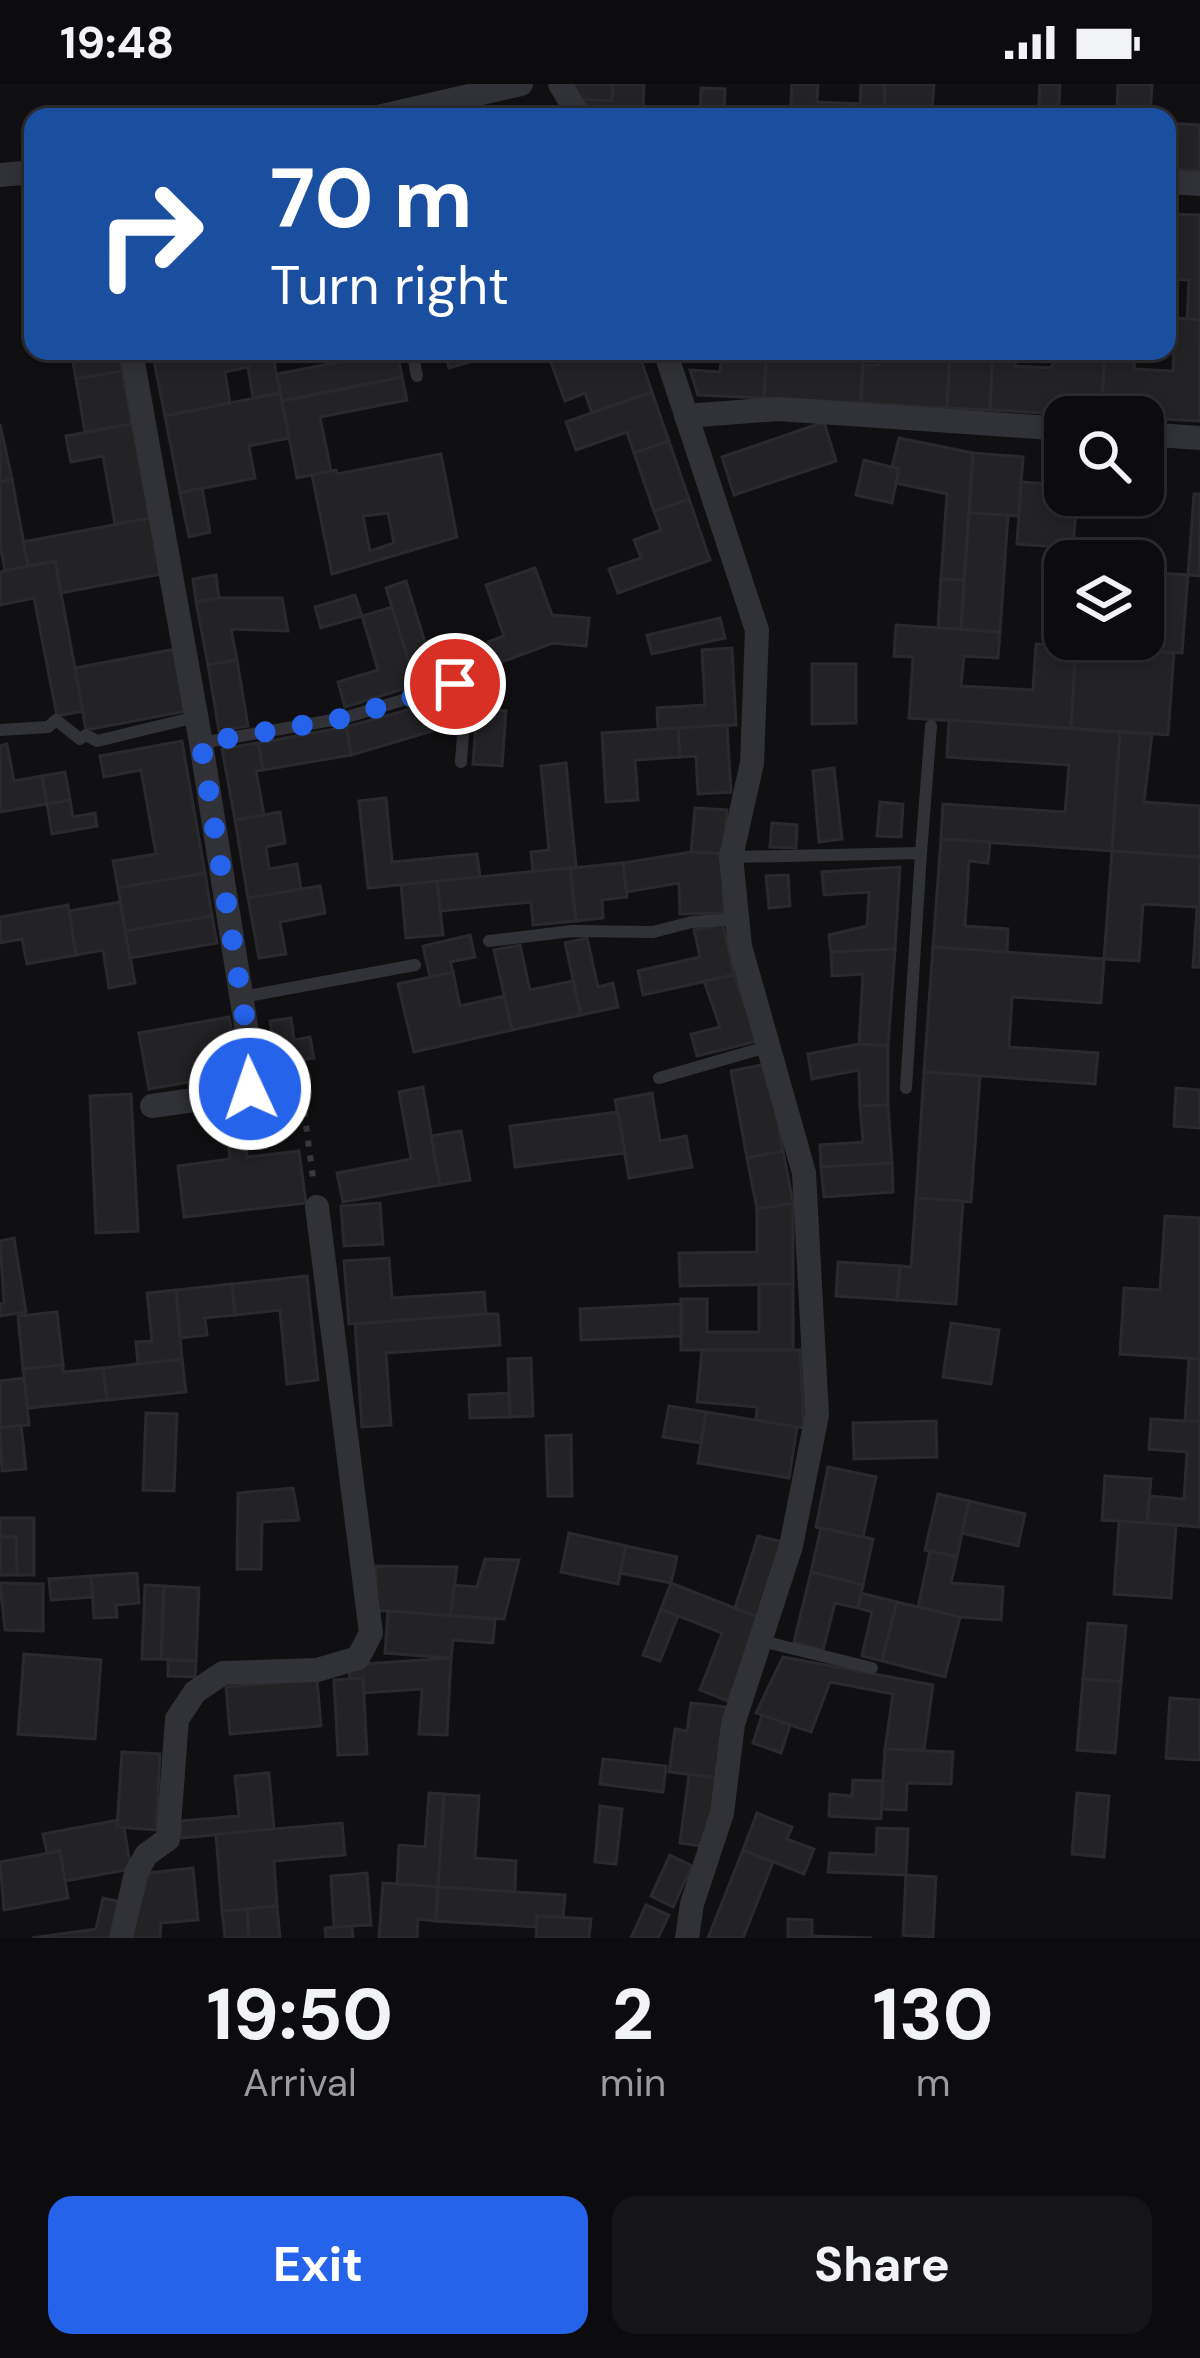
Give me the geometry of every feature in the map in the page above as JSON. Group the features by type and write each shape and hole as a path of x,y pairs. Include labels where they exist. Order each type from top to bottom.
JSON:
{"street":[{"path":"417,108 521,84"},
{"path":"133,360 254,1076 250,1089 243,1093 152,1106"},
{"path":"668,360 757,630 752,763 731,857 740,946 804,1172 817,1415 791,1546 734,1724 722,1813 692,1904 687,1938"},
{"path":"686,416 778,409 1044,428"},
{"path":"1164,435 1200,438"},
{"path":"122,1938 136,1873 146,1855 168,1839 177,1719 195,1691 223,1672 316,1670 358,1658 371,1633 317,1208"}],"lane":[{"path":"414,360 417,376"},
{"path":"201,743 344,718 455,684 466,693 461,762"},
{"path":"0,730 48,727 56,720 80,739 86,735 97,741 196,717"},
{"path":"906,1088 931,725"},
{"path":"731,857 921,853"},
{"path":"489,941 572,931 653,932 692,922 739,919"},
{"path":"241,997 415,964"},
{"path":"659,1078 771,1045"},
{"path":"762,1641 872,1667"}],"path":[{"path":"254,1076 279,1078 301,1088 317,1208"}],"building":[{"path":"569,84 613,84 612,101 580,99"},
{"path":"613,84 644,84 643,108 584,108 580,99 612,101"},
{"path":"792,84 818,84 817,102 860,104 861,84 885,84 884,108 791,108"},
{"path":"885,84 934,84 932,108 884,108"},
{"path":"1040,84 1060,84 1059,108 1039,108"},
{"path":"1118,84 1152,84 1151,108 1117,108"},
{"path":"701,88 725,89 724,108 700,108"},
{"path":"1176,124 1200,125 1200,171 1176,170"},
{"path":"1176,214 1200,215 1200,320 1187,319 1189,280 1176,279"},
{"path":"1176,318 1200,320 1200,421 1164,419 1164,396 1102,396 1104,360 1134,360 1134,369 1173,371"},
{"path":"73,360 120,360 122,371 76,379"},
{"path":"154,360 274,360 280,393 253,398 248,367 225,372 230,403 165,416"},
{"path":"399,360 402,377 282,401 277,374 345,361"},
{"path":"447,360 470,360 470,362 449,368"},
{"path":"550,360 641,360 652,392 592,413 585,393 565,401"},
{"path":"721,360 766,360 764,398 698,395 690,370 720,372"},
{"path":"766,360 863,360 861,403 764,398"},
{"path":"879,360 950,360 947,408 861,403 863,365 879,365"},
{"path":"950,360 993,360 990,410 947,408"},
{"path":"993,360 1050,368 1057,360 1104,360 1102,396 1044,396 1044,413 990,410"},
{"path":"122,371 132,424 85,432 76,379"},
{"path":"402,377 407,400 320,417 331,471 297,478 282,401"},
{"path":"652,392 669,441 634,453 627,432 576,450 566,422"},
{"path":"280,393 289,438 249,446 255,478 180,493 165,416"},
{"path":"824,422 836,461 734,495 722,457"},
{"path":"0,424 12,479 0,482"},
{"path":"132,424 150,518 115,524 103,456 71,462 66,436"},
{"path":"899,438 973,453 964,580 941,579 947,494 896,483 899,469 892,467"},
{"path":"669,441 689,499 654,511 634,453"},
{"path":"973,453 1023,457 1019,516 969,513"},
{"path":"441,454 457,537 332,574 312,475 336,470 337,474","holes":["388,513 394,543 370,551 363,516"]},
{"path":"864,460 899,469 892,503 856,495"},
{"path":"12,479 28,566 5,571 0,482"},
{"path":"1021,482 1044,484 1044,516 1075,516 1074,540 1044,540 1044,546 1017,544"},
{"path":"202,488 210,532 189,537 180,493"},
{"path":"1194,494 1200,494 1200,576 1188,575"},
{"path":"689,499 710,560 618,593 609,569 641,558 634,540 661,530 654,511"},
{"path":"969,513 1008,515 1000,632 961,629"},
{"path":"150,518 161,574 61,593 55,561 28,566 23,542"},
{"path":"55,561 83,711 57,716 34,598 0,605 0,572"},
{"path":"535,568 552,615 589,618 586,646 553,643 496,664 488,642 504,636 486,585"},
{"path":"1164,573 1188,575 1182,653 1164,652"},
{"path":"216,575 219,598 196,602 193,579"},
{"path":"941,579 964,580 961,629 938,628"},
{"path":"406,581 436,678 416,685 386,588"},
{"path":"355,595 362,616 321,628 315,607"},
{"path":"282,598 288,631 231,629 237,660 208,665 196,602"},
{"path":"392,607 416,685 345,707 338,682 378,670 362,616"},
{"path":"720,618 725,638 652,654 647,635"},
{"path":"896,625 1000,632 998,658 964,656 961,686 1033,690 1036,644 1044,644 1044,660 1075,660 1071,728 909,718 913,657 894,656"},
{"path":"732,648 736,725 658,729 657,708 705,705 702,650"},
{"path":"175,649 186,711 86,730 75,668"},
{"path":"1164,652 1174,653 1168,735 1071,728 1075,660 1164,660"},
{"path":"237,660 248,726 219,731 208,665"},
{"path":"812,664 856,664 856,723 812,724"},
{"path":"432,703 439,729 351,755 346,727"},
{"path":"477,709 506,711 502,766 473,764"},
{"path":"949,720 1120,732 1112,851 941,839 943,804 1065,812 1069,765 947,757"},
{"path":"727,725 731,792 698,794 696,756 680,757 678,728"},
{"path":"346,727 351,755 263,770 258,743"},
{"path":"678,728 680,757 635,760 638,800 606,802 602,733"},
{"path":"1120,732 1152,734 1144,802 1200,806 1200,857 1112,851"},
{"path":"182,741 205,873 118,888 113,861 156,854 141,770 104,777 100,756"},
{"path":"258,743 263,770 256,771 264,815 235,820 222,749"},
{"path":"7,744 14,781 42,776 47,804 0,812 0,746"},
{"path":"566,763 576,867 533,872 531,852 549,850 541,766"},
{"path":"834,768 842,839 819,842 813,771"},
{"path":"65,772 70,800 47,804 42,776"},
{"path":"386,798 392,862 477,854 480,877 368,888 359,801"},
{"path":"70,800 73,817 95,813 97,826 52,834 47,804"},
{"path":"880,802 903,804 901,837 877,836"},
{"path":"695,808 727,810 723,854 691,852"},
{"path":"280,812 285,843 266,847 269,869 297,864 301,889 248,898 235,820"},
{"path":"772,823 797,825 796,848 770,847"},
{"path":"941,839 990,842 988,863 969,861 965,926 1008,929 1007,952 933,947"},
{"path":"1112,851 1200,857 1200,967 1193,967 1197,907 1143,904 1139,961 1104,959"},
{"path":"691,852 723,854 724,913 680,914 679,883 626,892 623,863"},
{"path":"623,863 627,897 602,900 603,918 576,921 570,868"},
{"path":"900,867 895,949 831,952 829,935 867,926 869,892 824,895 822,872"},
{"path":"570,868 576,921 533,925 531,902 440,911 437,881"},
{"path":"205,873 212,916 125,931 118,888"},
{"path":"788,875 790,906 769,908 766,876"},
{"path":"437,881 443,935 406,938 401,885"},
{"path":"320,886 325,913 280,922 286,954 259,958 248,898"},
{"path":"120,902 135,983 109,988 103,950 76,955 69,911"},
{"path":"68,905 76,955 27,964 22,939 0,943 0,917"},
{"path":"212,916 217,943 130,958 125,931"},
{"path":"723,924 734,975 643,995 638,971 700,957 694,930"},
{"path":"470,935 475,957 450,962 453,972 430,977 423,946"},
{"path":"587,938 598,987 613,983 618,1007 581,1015 565,943"},
{"path":"520,945 530,990 573,981 581,1015 512,1030 494,950"},
{"path":"933,947 1104,959 1101,1003 1012,997 1009,1047 1098,1053 1095,1084 924,1072"},
{"path":"895,949 888,1046 859,1044 863,974 832,976 831,952"},
{"path":"453,972 460,1006 504,996 512,1030 414,1052 398,984"},
{"path":"734,975 758,1041 697,1056 691,1034 720,1027 704,981"},
{"path":"229,1017 240,1073 149,1089 139,1033"},
{"path":"291,1018 294,1040 310,1037 314,1058 277,1064 270,1021"},
{"path":"859,1044 888,1046 888,1105 860,1106 859,1070 812,1079 808,1054"},
{"path":"767,1064 783,1151 747,1158 731,1071"},
{"path":"924,1072 980,1076 971,1202 916,1198"},
{"path":"423,1087 440,1185 343,1202 337,1173 411,1159 399,1092"},
{"path":"1176,1088 1200,1090 1200,1128 1174,1126"},
{"path":"652,1093 660,1141 686,1136 692,1167 629,1178 615,1100"},
{"path":"131,1094 138,1231 96,1233 90,1096"},
{"path":"888,1105 892,1163 821,1167 820,1145 863,1142 860,1106"},
{"path":"618,1112 625,1153 515,1167 510,1126"},
{"path":"461,1131 470,1180 440,1185 431,1136"},
{"path":"244,1137 247,1157 299,1151 306,1203 184,1217 178,1166 230,1159 228,1139"},
{"path":"783,1151 793,1203 757,1209 747,1158"},
{"path":"892,1163 893,1192 824,1197 821,1167"},
{"path":"916,1198 963,1201 956,1304 897,1300 900,1266 911,1267"},
{"path":"380,1203 383,1244 344,1246 341,1206"},
{"path":"793,1203 793,1284 680,1286 679,1253 757,1252 757,1209"},
{"path":"1165,1216 1200,1218 1200,1359 1120,1354 1124,1288 1160,1290"},
{"path":"14,1238 26,1312 0,1316 4,1303 0,1241"},
{"path":"389,1258 392,1298 484,1292 486,1314 349,1324 344,1261"},
{"path":"838,1262 900,1266 897,1300 836,1296"},
{"path":"307,1276 318,1380 287,1384 280,1310 235,1315 232,1284"},
{"path":"232,1284 235,1315 205,1318 207,1335 180,1338 176,1290"},
{"path":"759,1284 793,1284 793,1350 681,1350 681,1299 707,1299 707,1332 759,1332"},
{"path":"176,1290 182,1359 138,1364 136,1342 152,1341 147,1293"},
{"path":"681,1304 681,1336 581,1340 580,1309"},
{"path":"57,1312 63,1365 23,1369 18,1316"},
{"path":"498,1314 500,1345 386,1353 391,1425 362,1427 355,1324"},
{"path":"951,1323 999,1330 991,1384 943,1377"},
{"path":"702,1350 800,1350 804,1428 756,1420 757,1407 697,1402"},
{"path":"531,1358 533,1416 510,1417 508,1359"},
{"path":"1189,1358 1200,1359 1200,1422 1185,1421"},
{"path":"182,1359 186,1392 107,1400 103,1368"},
{"path":"63,1365 63,1372 103,1368 107,1400 28,1408 23,1369"},
{"path":"24,1378 29,1425 0,1428 0,1381"},
{"path":"509,1393 510,1417 470,1418 469,1395"},
{"path":"669,1406 706,1412 701,1443 663,1437"},
{"path":"706,1412 797,1427 789,1478 698,1463"},
{"path":"146,1413 177,1414 174,1491 143,1490"},
{"path":"1151,1419 1200,1422 1200,1527 1147,1523 1149,1496 1184,1499 1187,1452 1149,1449"},
{"path":"936,1421 937,1457 854,1459 853,1423"},
{"path":"21,1425 26,1469 2,1471 0,1428"},
{"path":"571,1435 572,1496 548,1496 546,1436"},
{"path":"828,1467 876,1477 863,1537 816,1527"},
{"path":"1105,1476 1151,1479 1147,1523 1102,1520"},
{"path":"293,1488 299,1520 262,1522 261,1569 237,1569 238,1493"},
{"path":"938,1494 969,1501 957,1557 925,1550"},
{"path":"969,1501 1025,1514 1018,1546 962,1533"},
{"path":"0,1518 34,1518 34,1575 17,1575 16,1537 0,1537"},
{"path":"1119,1521 1176,1525 1171,1598 1114,1594"},
{"path":"821,1528 873,1539 863,1585 811,1572"},
{"path":"569,1533 626,1546 618,1584 561,1572"},
{"path":"758,1536 783,1542 760,1618 735,1608"},
{"path":"0,1537 16,1537 17,1575 0,1575"},
{"path":"626,1546 677,1557 671,1583 620,1573"},
{"path":"930,1551 957,1557 951,1583 1003,1587 1001,1620 918,1607"},
{"path":"485,1559 519,1560 504,1619 450,1616 454,1585 477,1587"},
{"path":"376,1566 457,1567 450,1616 375,1610"},
{"path":"811,1572 863,1585 858,1608 835,1603 823,1650 794,1642"},
{"path":"137,1573 139,1603 116,1605 117,1617 94,1618 91,1576"},
{"path":"91,1576 93,1597 51,1600 49,1579"},
{"path":"0,1583 43,1584 43,1631 5,1630"},
{"path":"671,1583 760,1618 728,1701 700,1690 722,1633 661,1609"},
{"path":"145,1585 164,1586 161,1659 142,1659"},
{"path":"164,1586 199,1588 196,1661 161,1659"},
{"path":"861,1593 897,1602 882,1661 862,1656 872,1612 858,1608"},
{"path":"897,1602 960,1617 945,1677 882,1661"},
{"path":"661,1609 678,1616 660,1661 643,1655"},
{"path":"388,1611 495,1619 493,1643 453,1640 451,1658 385,1653"},
{"path":"1088,1623 1126,1626 1121,1682 1083,1679"},
{"path":"24,1654 101,1660 95,1739 18,1734"},
{"path":"783,1657 933,1685 924,1750 885,1749 893,1694 830,1682 811,1732 756,1713"},
{"path":"451,1658 447,1735 419,1734 422,1689 363,1693 363,1678 350,1679 349,1665"},
{"path":"168,1660 196,1661 195,1677 168,1676"},
{"path":"363,1678 367,1754 338,1755 334,1680"},
{"path":"317,1679 321,1726 230,1734 226,1687"},
{"path":"1083,1679 1121,1682 1115,1753 1077,1750"},
{"path":"1170,1698 1200,1700 1200,1760 1166,1758"},
{"path":"691,1703 727,1707 717,1778 669,1772 675,1729 687,1731"},
{"path":"762,1715 790,1725 781,1753 753,1743"},
{"path":"885,1749 953,1752 951,1784 907,1783 906,1810 881,1809"},
{"path":"122,1752 160,1754 156,1830 117,1827"},
{"path":"603,1759 666,1766 663,1792 600,1784"},
{"path":"269,1773 274,1829 181,1838 180,1821 239,1816 235,1776"},
{"path":"689,1774 717,1778 708,1847 680,1843"},
{"path":"853,1780 883,1781 881,1819 829,1816 830,1794 852,1796"},
{"path":"429,1793 444,1794 438,1887 397,1884 399,1845 425,1847"},
{"path":"1077,1793 1109,1796 1104,1857 1072,1854"},
{"path":"444,1794 479,1796 475,1858 516,1861 515,1892 438,1887"},
{"path":"600,1806 622,1809 616,1864 595,1862"},
{"path":"757,1813 792,1827 787,1839 814,1849 804,1874 743,1850"},
{"path":"118,1820 117,1827 124,1828 131,1869 65,1881 60,1851 47,1853 43,1834"},
{"path":"342,1823 345,1855 274,1861 277,1906 222,1911 216,1834"},
{"path":"877,1828 908,1829 906,1875 828,1872 830,1853 876,1855"},
{"path":"743,1850 773,1862 743,1938 708,1938"},
{"path":"60,1851 68,1898 4,1910 0,1862"},
{"path":"670,1855 692,1866 673,1907 651,1896"},
{"path":"193,1868 198,1920 161,1923 160,1938 130,1938 149,1873"},
{"path":"367,1873 371,1925 334,1927 331,1876"},
{"path":"906,1875 936,1877 933,1937 903,1935"},
{"path":"383,1883 438,1887 436,1921 418,1919 417,1938 379,1938"},
{"path":"438,1887 565,1895 563,1917 537,1916 536,1927 436,1921"},
{"path":"103,1898 125,1903 117,1938 32,1938 96,1929"},
{"path":"646,1905 669,1915 658,1938 631,1938"},
{"path":"277,1906 280,1938 249,1938 247,1909"},
{"path":"247,1909 249,1938 225,1938 222,1911"},
{"path":"537,1916 591,1919 589,1938 536,1938"},
{"path":"788,1919 812,1920 812,1936 872,1938 788,1938"},
{"path":"352,1926 353,1938 326,1938 325,1928"}],"route":[{"path":"250,1089 254,1076 201,743 344,718 455,684"}]}
